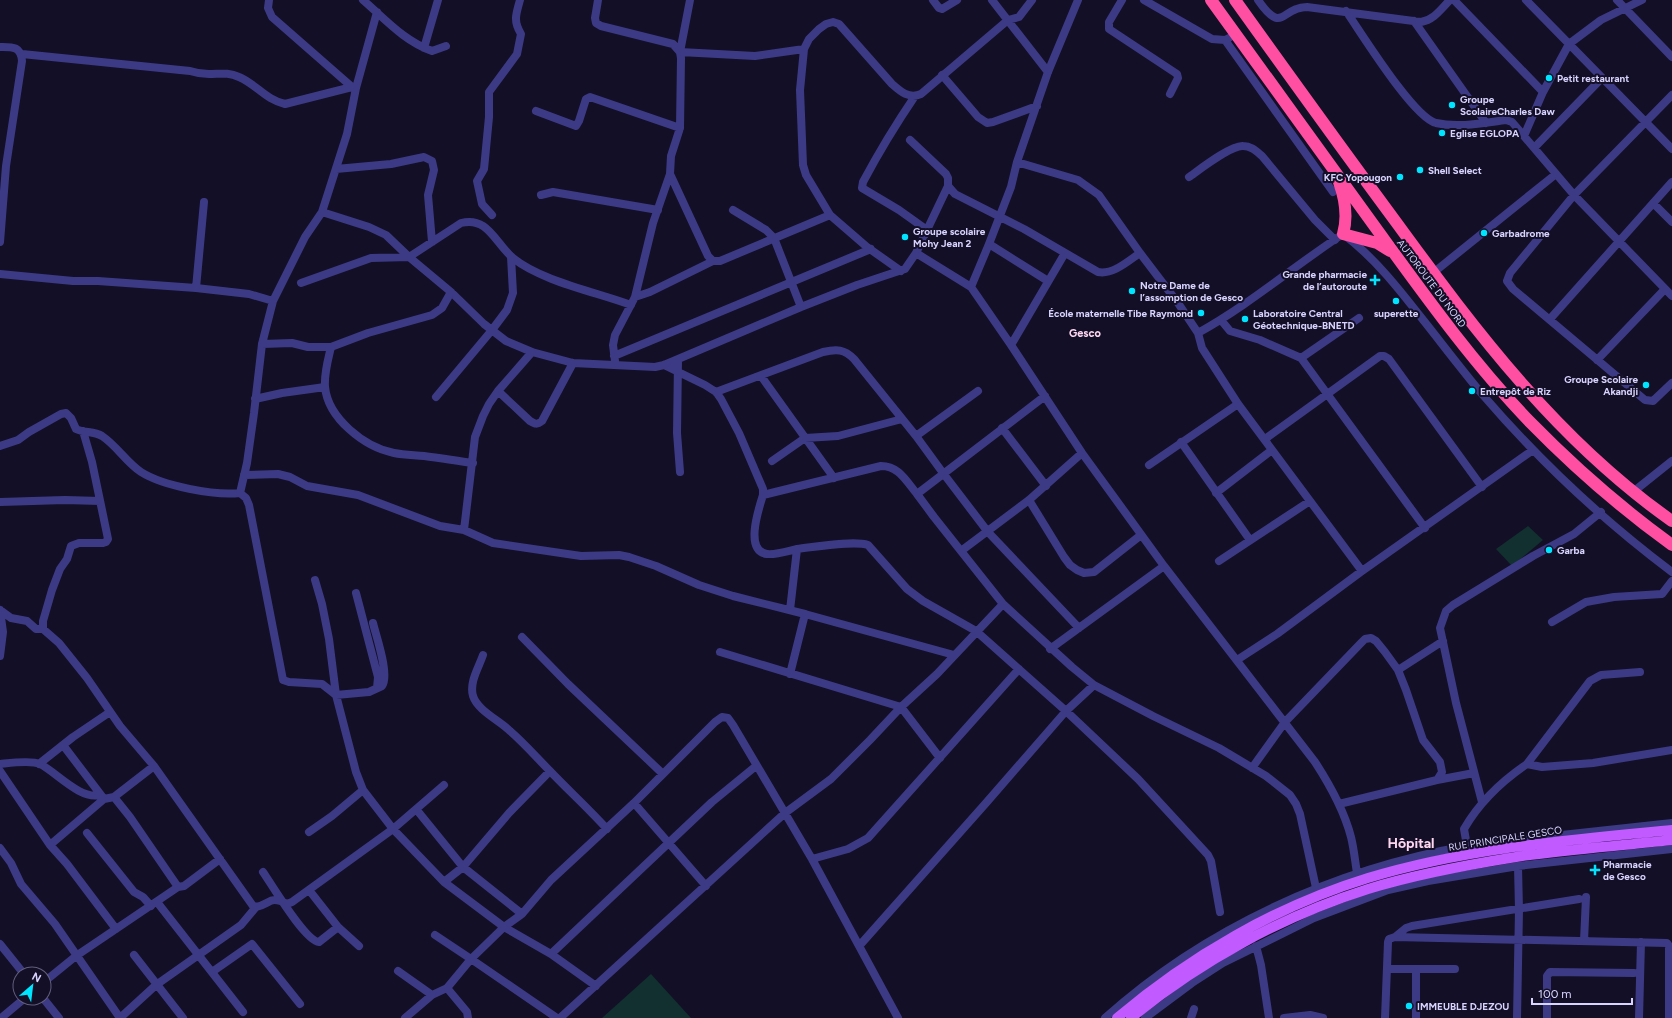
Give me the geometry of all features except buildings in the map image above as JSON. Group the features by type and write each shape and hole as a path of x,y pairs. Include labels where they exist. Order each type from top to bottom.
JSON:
{"highway":[{"name":"AUTOROUTE DU NORD","path":"1211,0 1394,254 1490,378 1530,422 1597,486 1624,509 1672,545"},
{"name":"AUTOROUTE DU NORD","path":"1235,0 1433,273 1492,349 1542,407 1581,446 1632,492 1672,521"},
{"path":"1335,171 1343,194 1345,208 1346,226 1339,237 1377,243 1394,254"}],"main road":[{"name":"RUE PRINCIPALE GESCO","path":"1117,1018 1136,1001 1231,938 1284,910 1368,878 1424,863 1518,846 1672,830"},
{"name":"RUE PRINCIPALE GESCO","path":"1131,1018 1159,995 1230,950 1288,920 1368,889 1463,866 1517,857 1564,850 1672,840"}],"street":[{"path":"269,0 268,8 272,17 354,88"},
{"path":"362,0 391,26 413,42 432,51 446,46"},
{"path":"424,48 438,0"},
{"path":"492,215 482,204 477,181 484,169 489,117 489,92 517,54 521,34 516,26 516,18 520,0"},
{"path":"598,0 595,18 596,23 601,26 673,44 680,52 708,55 755,56 804,49"},
{"path":"616,366 613,345 615,335 633,301 653,223 670,174 671,156 680,128 682,67 680,52 690,0"},
{"path":"933,0 939,8 945,9 957,0"},
{"path":"992,0 1048,72"},
{"path":"901,271 871,249 830,215 806,175 803,165 800,90 804,49 809,39 826,24 833,22 839,24 892,84 901,92 909,96 915,96 921,94 1008,20 1019,17 1032,0"},
{"path":"971,287 1011,187 1017,162 1048,72 1078,0"},
{"path":"1122,0 1109,22 1109,29 1177,74 1178,78 1170,94"},
{"path":"1144,0 1212,39 1225,40 1237,36"},
{"path":"1258,0 1267,12 1276,18 1281,18 1302,7 1346,11 1414,21 1428,21 1433,18 1450,0"},
{"path":"1454,0 1543,92"},
{"path":"1526,0 1672,149"},
{"path":"1617,0 1672,57"},
{"path":"1524,136 1543,92 1569,44 1591,27 1642,0"},
{"path":"1346,11 1409,102 1426,119 1434,123 1450,125 1510,121 1574,195 1672,296"},
{"path":"240,493 244,475 262,344 273,301 305,237 322,212 347,134 354,88 377,12"},
{"path":"1414,21 1486,123"},
{"path":"1225,40 1333,192"},
{"path":"0,47 11,47 18,49 22,54 6,166 0,242"},
{"path":"22,54 190,71 202,74 229,74 239,77 255,86 277,102 285,104 354,88"},
{"path":"942,75 978,117 987,123 1037,106"},
{"path":"1534,148 1602,78"},
{"path":"1672,95 1574,195 1507,278 1510,286 1642,398 1648,401 1653,401 1672,383"},
{"path":"915,96 898,124 885,141 863,182 862,188 899,210 927,230"},
{"path":"536,111 576,126 579,122 586,99 590,97 680,128"},
{"path":"322,212 380,232 393,241 409,257 506,341 532,352 574,363 655,367 678,360 801,307 857,285 905,269 916,253 948,186 948,178 946,174 910,140"},
{"path":"1189,177 1217,157 1241,146 1251,147 1262,156 1315,220 1339,237 1359,246 1398,287 1478,388 1533,450 1601,512 1672,572"},
{"path":"336,169 391,164 424,157 432,161 434,170 428,195 432,242"},
{"path":"1017,162 1066,176 1087,186 1099,195 1178,303 1198,333 1202,348 1238,404 1362,571"},
{"path":"670,174 708,256 713,261"},
{"path":"1433,273 1556,174"},
{"path":"1550,319 1672,182"},
{"path":"948,186 959,196 1000,216 1103,274 1111,271 1140,253"},
{"path":"541,195 553,192 658,210"},
{"path":"196,288 204,202"},
{"path":"1653,203 1672,222"},
{"path":"734,210 766,230 774,238 801,307"},
{"path":"301,283 371,258 409,257 461,223 470,220 476,221 488,229 512,257 534,272 633,301 713,261 720,261 830,215"},
{"path":"1198,333 1264,291 1291,270 1339,237"},
{"path":"989,244 1048,281"},
{"path":"614,356 871,249"},
{"path":"916,253 971,287 1082,453 1141,535 1323,773 1339,804 1351,837 1358,873"},
{"path":"1011,345 1065,253"},
{"path":"436,398 507,310 513,292 512,257"},
{"path":"0,274 73,281 98,281 196,288 249,294 273,301"},
{"path":"1598,360 1665,289"},
{"path":"262,344 292,343 308,347 331,347 368,333 432,315 442,308 451,292"},
{"path":"1301,358 1359,318"},
{"path":"1220,320 1230,331 1267,342 1301,358 1425,528"},
{"path":"331,347 325,372 325,387 328,398 344,425 356,436 374,446 393,453 473,463"},
{"path":"716,392 823,352 842,350 854,359 916,436 988,532 1079,628"},
{"path":"464,530 476,437 480,423 498,390 532,352"},
{"path":"1264,439 1380,356 1384,356 1389,359 1460,458 1482,486"},
{"path":"678,360 677,433 680,472"},
{"path":"498,390 530,421 538,424 542,421 574,363"},
{"path":"664,365 716,392 725,404 763,489 763,495 754,530 755,541 761,552 766,554 844,544 862,543 868,545 914,595 923,602 976,632 1066,711 1138,779 1202,847 1211,862 1220,912"},
{"path":"761,376 834,478"},
{"path":"255,399 282,393 325,387"},
{"path":"916,436 978,392"},
{"path":"917,494 1045,396"},
{"path":"1149,465 1238,404"},
{"path":"0,446 18,440 60,414 66,413 71,418 76,429 102,436 142,472 159,480 213,494 240,493 246,498 249,505 283,680 289,682 322,684 336,694 369,692 384,684 384,666 373,623"},
{"path":"772,461 805,438 838,436 902,419"},
{"path":"1002,428 1046,486"},
{"path":"83,431 92,462 108,539 103,543 78,543 71,546 52,590 43,621 44,629 59,643 87,678 120,726 154,766 253,906 256,907"},
{"path":"1181,442 1250,540"},
{"path":"1216,493 1272,450"},
{"path":"1237,660 1277,634 1362,571 1425,528 1533,450"},
{"path":"961,551 1029,500 1082,453"},
{"path":"1632,492 1672,461"},
{"path":"763,495 881,466 888,466 897,470 1003,604 1050,649 1094,685 1152,716 1189,732 1252,768 1290,795 1300,814 1316,888"},
{"path":"244,475 278,474 290,476 307,486 358,495 440,526 464,530 494,543 581,556 619,555 629,557 646,562 717,591 954,655"},
{"path":"0,502 65,500 100,501"},
{"path":"1029,500 1070,565 1084,573 1094,572 1141,535"},
{"path":"1219,560 1310,501"},
{"path":"1482,802 1440,628 1441,622 1446,611 1453,605 1533,556 1574,534 1601,512"},
{"path":"790,610 797,549"},
{"path":"1050,649 1164,566"},
{"path":"315,580 322,604 329,639 336,694 356,772 363,790 392,829 444,882 504,927 551,954 596,986"},
{"path":"1552,622 1586,602 1614,597 1662,594 1672,581"},
{"path":"356,593 378,677 377,688"},
{"path":"560,1018 785,813 831,779 900,707 937,674 1003,604"},
{"path":"0,610 10,618 27,621 36,629 44,629"},
{"path":"0,610 3,641 0,656"},
{"path":"790,674 805,614"},
{"path":"522,637 568,684 662,774"},
{"path":"1252,768 1285,722 1365,639 1372,638 1386,652 1398,670 1423,740 1440,762 1442,772 1437,780"},
{"path":"1398,670 1443,641"},
{"path":"720,652 900,707 940,758"},
{"path":"483,655 473,678 472,694 477,704 510,730 586,805 607,829"},
{"path":"812,859 848,849 868,838 1019,669"},
{"path":"1467,846 1464,829 1482,802 1516,771 1527,764 1590,681 1601,675 1640,672"},
{"path":"860,944 1066,711 1094,685"},
{"path":"39,764 63,744 110,712"},
{"path":"405,1018 432,995 447,988 471,959 504,927 522,914 551,880 634,803 714,722 722,717 728,718 734,725 756,766 812,859 860,944 898,1018"},
{"path":"63,744 102,797"},
{"path":"1527,764 1542,767 1593,763 1672,750"},
{"path":"0,764 39,764 79,790 91,795 102,797 114,796 154,766"},
{"path":"551,954 712,802 756,766"},
{"path":"0,771 50,845 67,864 116,930"},
{"path":"444,882 463,867 510,813 550,771"},
{"path":"1339,804 1437,780 1474,773"},
{"path":"0,848 11,864 21,884 55,924 120,1018 156,985 241,925 256,907 268,901 275,900 288,904 392,829 444,785"},
{"path":"309,832 332,816 363,790"},
{"path":"114,796 178,887"},
{"path":"50,845 102,797"},
{"path":"634,803 706,886"},
{"path":"416,809 463,867 522,914"},
{"path":"1105,1018 1144,985 1189,954 1231,929 1316,888 1358,873 1413,858 1467,846 1672,823"},
{"path":"87,832 134,892 154,904 199,956 243,1012"},
{"path":"1144,1018 1211,971 1256,946 1314,918 1388,890 1428,881 1518,866 1672,849"},
{"path":"52,976 76,956 178,887 184,886 220,859"},
{"path":"1517,1018 1519,910 1518,866"},
{"path":"263,872 282,901 311,940 319,942 338,927"},
{"path":"309,890 338,927 359,946"},
{"path":"1395,937 1408,927 1519,910 1582,898 1584,941"},
{"path":"435,935 557,1018"},
{"path":"1385,1018 1388,942 1389,938 1395,937 1641,942 1669,944 1669,1018"},
{"path":"1639,1018 1641,942"},
{"path":"0,944 18,966"},
{"path":"212,972 252,944 300,1004"},
{"path":"1256,946 1261,965 1269,1018"},
{"path":"134,955 182,1018"},
{"path":"1387,969 1455,969"},
{"path":"1416,969 1416,1018"},
{"path":"398,971 432,995"},
{"path":"1547,1018 1546,976 1550,972 1634,973"},
{"path":"447,988 467,1012 468,1018"},
{"path":"1,1018 15,1006"},
{"path":"49,1006 58,1018"},
{"path":"1191,1018 1194,1009"},
{"path":"1284,1018 1310,1015 1323,1018"}],"green space":[{"path":"1528,526 1543,540 1512,566 1496,549"},
{"path":"651,974 691,1018 602,1018"}],"place":[{"name":"Petit restaurant","path":"1549,78"},
{"name":"Groupe ScolaireCharles Daw","path":"1452,105"},
{"name":"Eglise EGLOPA","path":"1442,133"},
{"name":"Shell Select","path":"1420,170"},
{"name":"KFC Yopougon","path":"1400,177"},
{"name":"Garbadrome","path":"1484,233"},
{"name":"Groupe scolaire Mohy Jean 2","path":"905,237"},
{"name":"Grande pharmacie de l’autoroute","path":"1375,280"},
{"name":"Notre Dame de l’assomption de Gesco","path":"1132,291"},
{"name":"superette","path":"1396,301"},
{"name":"École maternelle Tibe Raymond","path":"1201,313"},
{"name":"Laboratoire Central Géotechnique-BNETD","path":"1245,319"},
{"name":"Groupe Scolaire Akandji","path":"1646,385"},
{"name":"Entrepôt de Riz","path":"1472,391"},
{"name":"Garba","path":"1549,550"},
{"name":"Pharmacie de Gesco","path":"1595,870"},
{"name":"IMMEUBLE DJEZOU","path":"1409,1006"}],"district":[{"name":"Gesco","path":"1085,333"},
{"name":"Hôpital","path":"1411,843"}]}
